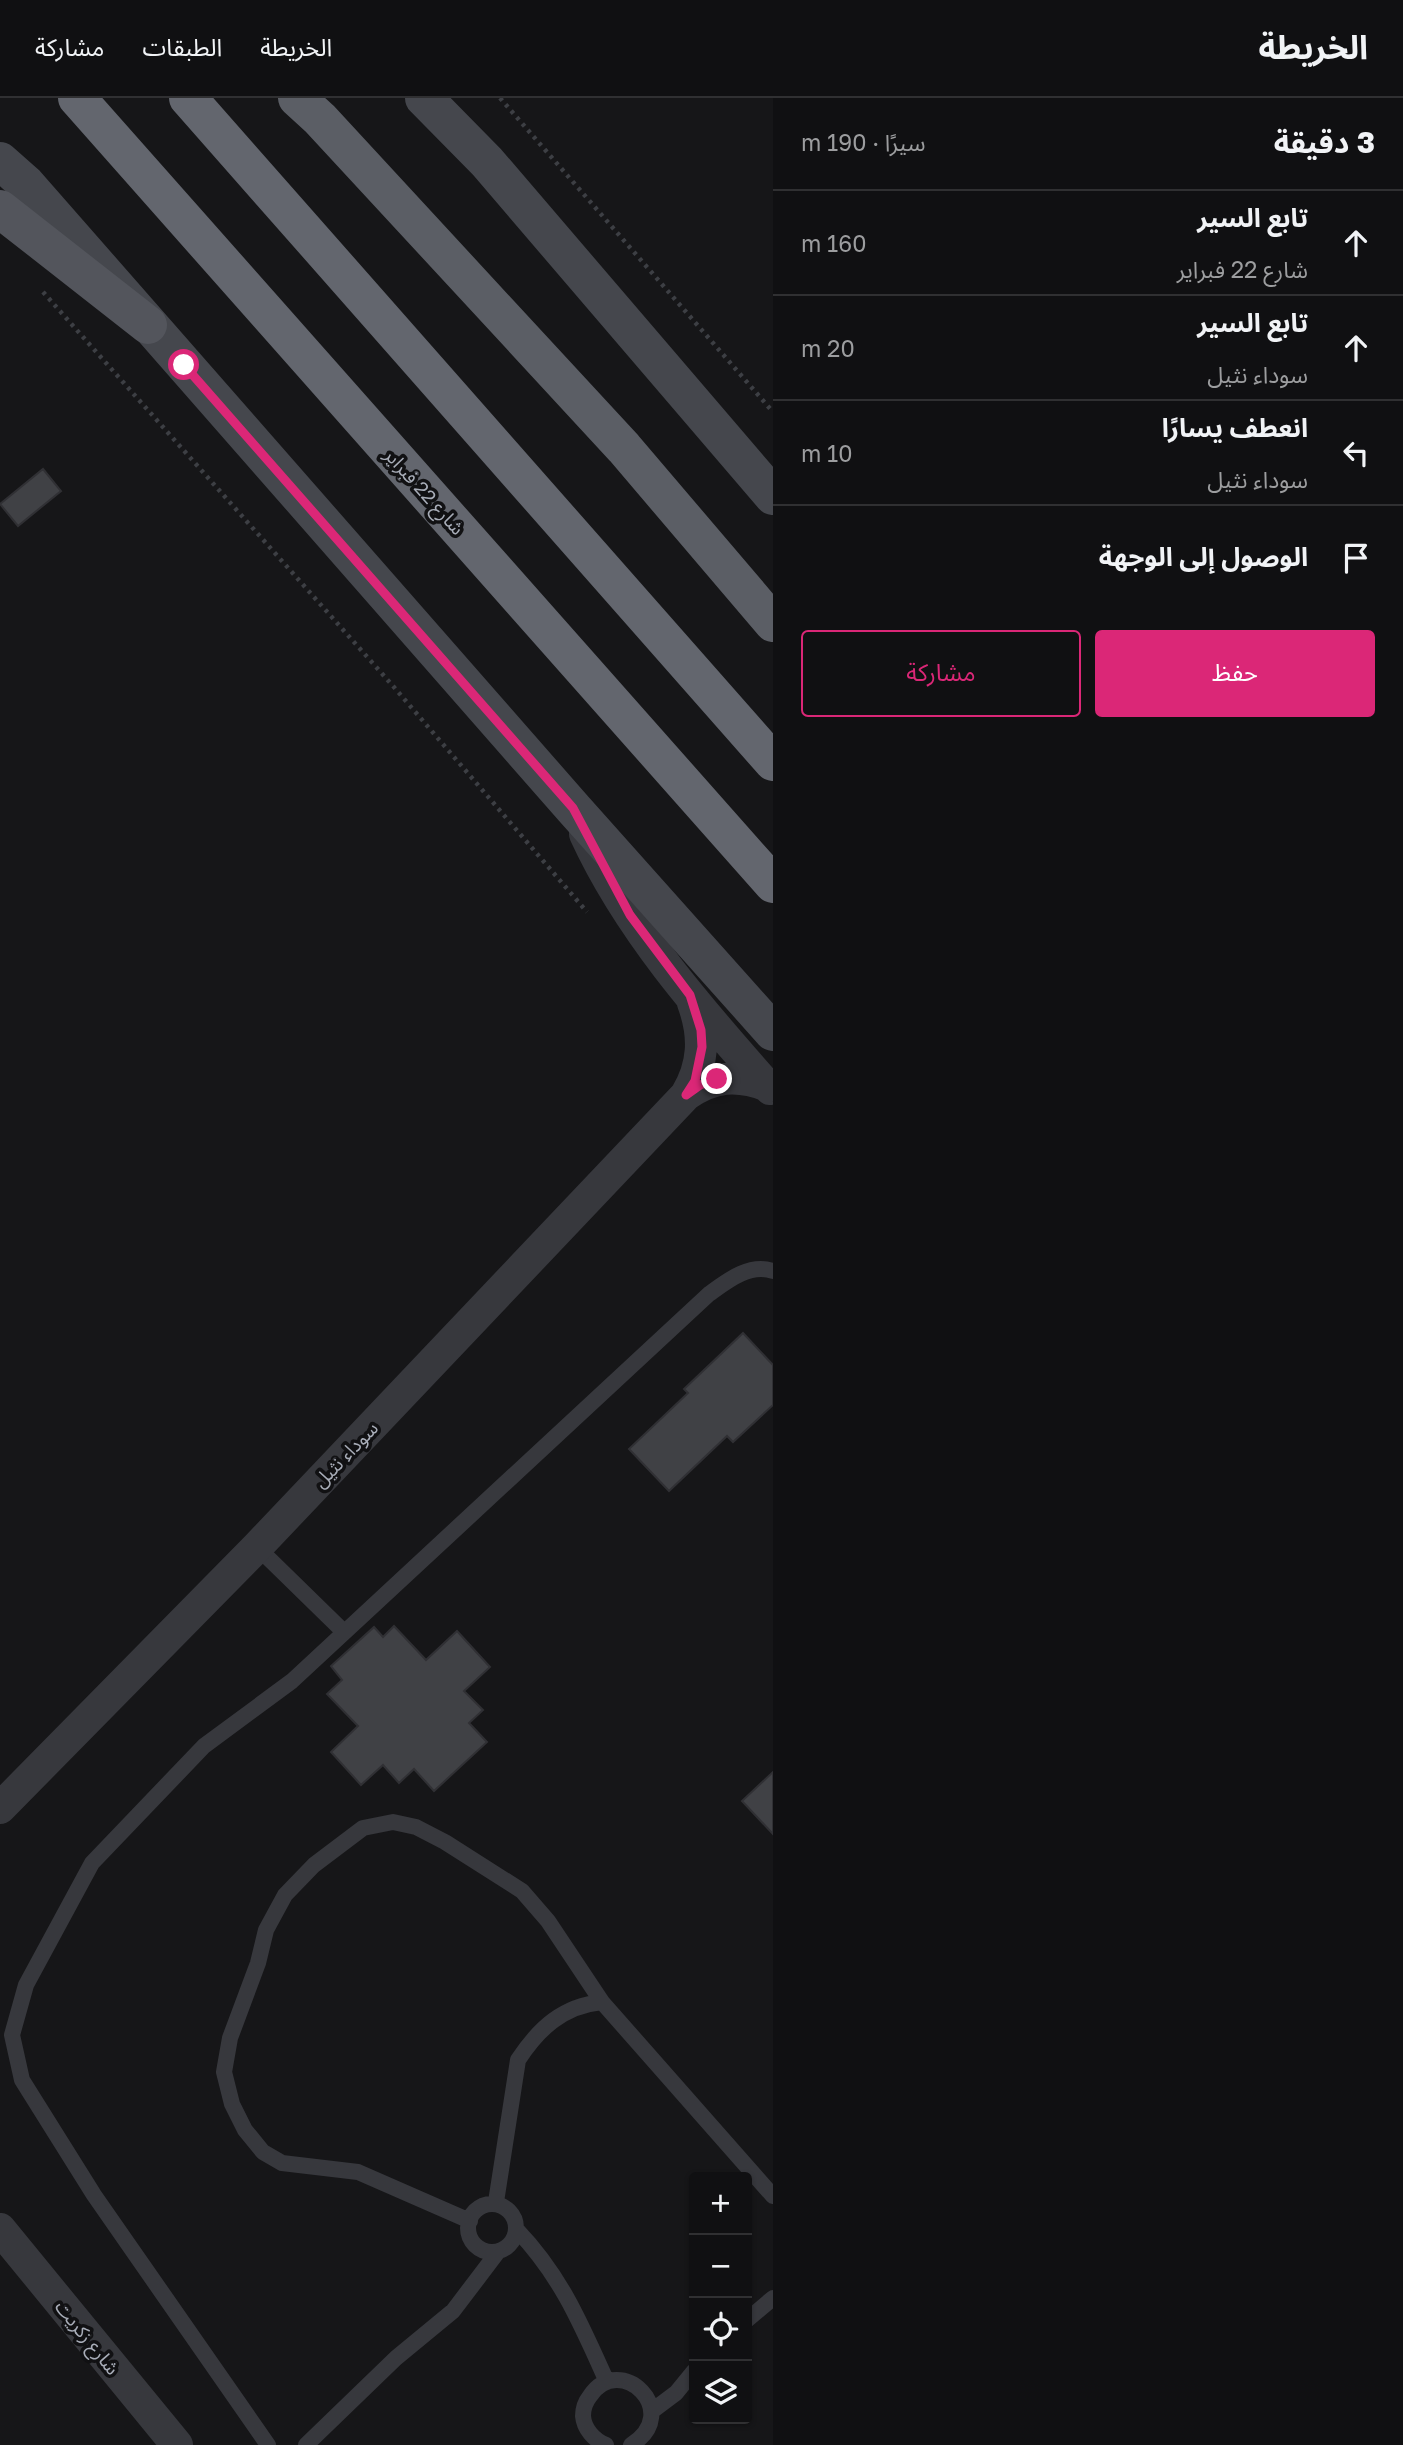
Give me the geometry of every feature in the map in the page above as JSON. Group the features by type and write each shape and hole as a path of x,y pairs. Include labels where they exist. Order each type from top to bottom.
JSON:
{"highway":[{"name":"شارع 22 فبراير","path":"77,98 773,884"},
{"path":"188,98 773,762"},
{"path":"309,108 624,448 773,623"}],"main road":[{"path":"424,98 487,162 773,496"},
{"path":"450,98 469,125 487,162"},
{"path":"0,160 26,184 773,1032"},
{"path":"0,209 148,324"}],"street":[{"path":"573,808 630,915 690,995 770,1089"},
{"name":"سوداء نثيل","path":"0,1808 257,1547 686,1095 695,1081 702,1047 701,1030 690,995"},
{"name":"سوداء نثيل","path":"686,1095 700,1085 734,1077 770,1089"},
{"name":"شارع زكريت","path":"0,2229 177,2445"}],"lane":[{"path":"268,2445 73,2160 22,2080 12,2035 26,1985 92,1863 204,1746 292,1681 709,1294 737,1274 766,1268 773,1271"},
{"path":"257,1547 344,1632"},
{"path":"470,2221 358,2172 282,2163 263,2152 245,2130 232,2104 224,2073 230,2038 258,1963 266,1930 285,1895 314,1865 363,1828 393,1822 416,1827 446,1842 522,1891 548,1921 602,2002 773,2196"},
{"path":"496,2202 518,2060 529,2043 553,2020 579,2004 602,2002"},
{"path":"496,2253 483,2252 473,2244 468,2231 470,2221 481,2207 496,2202 510,2210 517,2230 541,2256 568,2295 607,2382"},
{"path":"306,2445 396,2358 453,2311 496,2253 508,2246 517,2230"},
{"path":"752,2316 773,2298"},
{"path":"652,2411 676,2393 689,2377"},
{"path":"600,2444 588,2432 583,2417 586,2402 594,2389 607,2382 622,2380 637,2385 647,2397 652,2411 650,2426 641,2439 631,2445"}],"path":[{"path":"500,98 773,412"},
{"path":"34,282 429,728 588,913"}],"building":[{"path":"43,469 61,491 18,526 0,504"},
{"path":"743,1333 773,1365 773,1405 733,1442 727,1436 669,1491 629,1449 688,1393 684,1389"},
{"path":"394,1626 426,1660 457,1631 490,1667 464,1691 483,1710 469,1723 487,1742 434,1791 414,1769 399,1783 383,1765 361,1785 331,1752 358,1726 327,1694 342,1680 331,1666 374,1627 383,1637"},
{"path":"773,1772 773,1834 742,1801"}],"route":[{"path":"184,365 573,808 590,845 630,915 690,995 701,1030 702,1047 695,1081 686,1095 700,1085 717,1079"}]}
